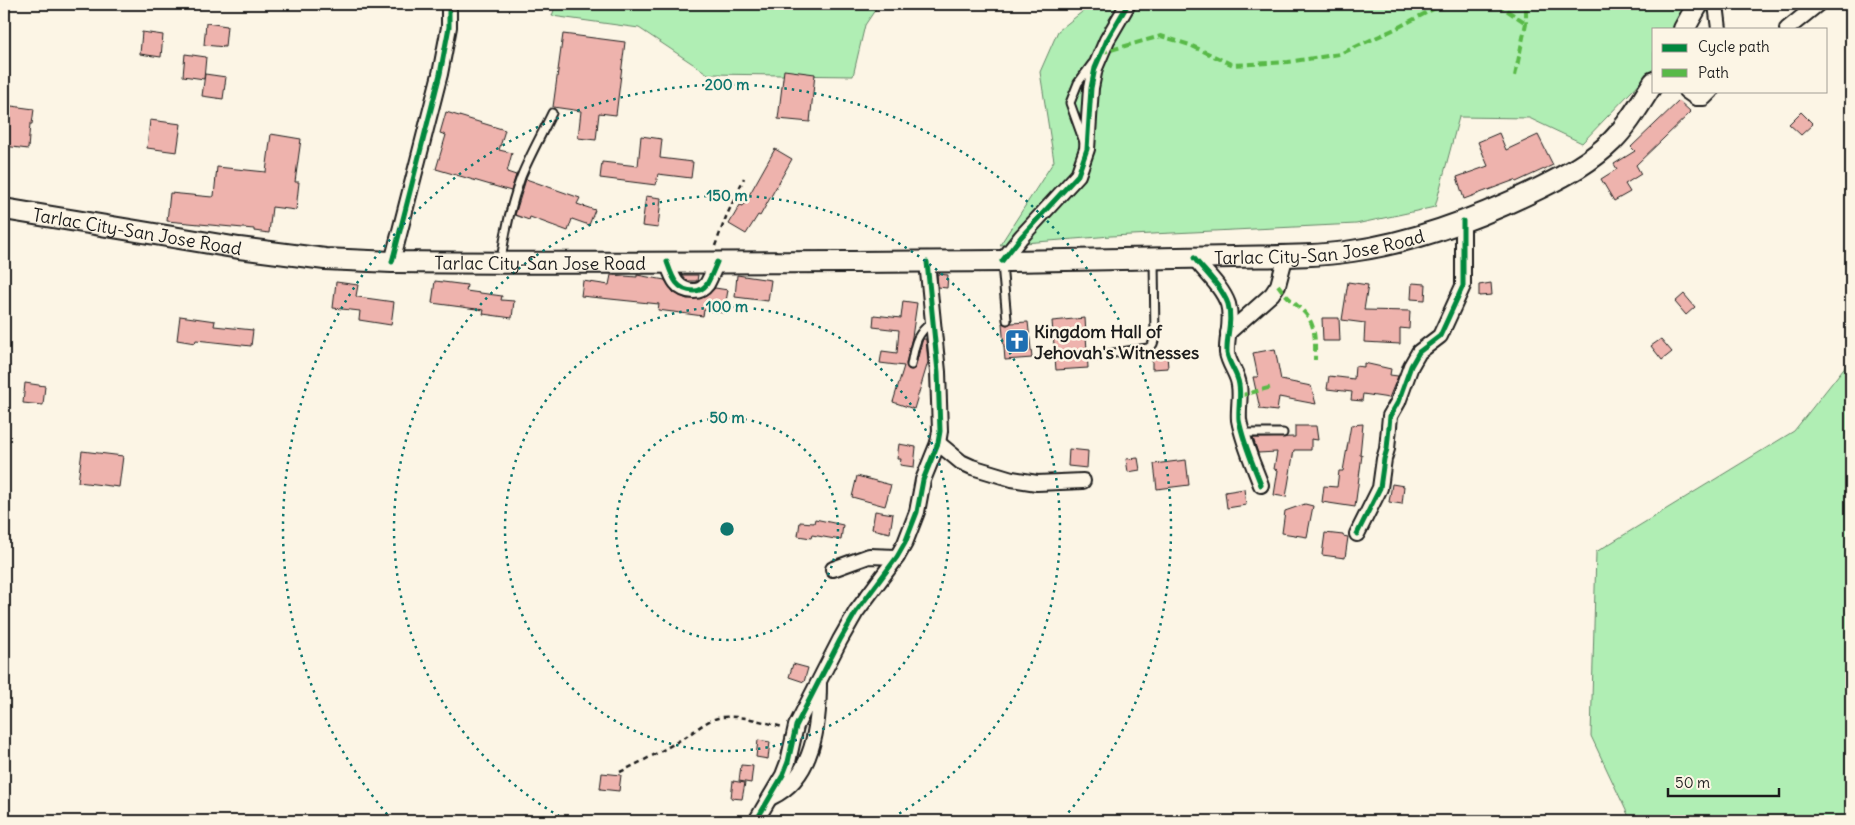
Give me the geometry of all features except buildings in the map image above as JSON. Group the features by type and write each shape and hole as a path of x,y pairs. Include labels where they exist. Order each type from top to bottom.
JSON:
{"main road":[{"path":"1685,28 1698,4"},
{"name":"Tarlac City-San Jose Road","path":"4,209 238,248 325,259 392,262 1154,260 1352,251 1397,241 1463,221 1490,211 1580,167 1614,140 1628,123 1652,85"}],"street":[{"path":"392,262 440,74 449,27 449,4"},
{"path":"1002,261 1021,237 1078,175 1087,149 1091,88 1095,68 1100,53 1128,4"},
{"path":"1716,4 1719,28"},
{"path":"1789,28 1818,4"},
{"path":"1687,92 1696,98 1704,98 1711,92"},
{"path":"1357,534 1380,488 1387,449 1390,416 1398,402 1411,366 1419,352 1440,336 1463,286 1463,221"},
{"path":"1228,333 1272,294 1278,285 1286,255"},
{"path":"1194,258 1228,304 1230,325 1228,356 1240,386 1239,417 1242,433 1260,485"},
{"path":"667,262 677,284 688,290 696,291 707,284 713,262"},
{"path":"756,821 783,775 795,730 803,710 856,612 897,557 911,528 924,480 938,443 940,407 927,262"},
{"path":"938,443 961,462 1012,479 1037,483 1083,481"},
{"path":"833,569 870,556 897,557"},
{"path":"770,797 790,786 803,768 818,721 818,682"}],"lane":[{"path":"1087,149 1070,107 1070,102 1078,83 1100,53"},
{"path":"500,263 506,229 522,175 552,113"},
{"path":"1094,356 1148,348 1153,344 1155,338 1154,260"},
{"path":"1002,261 1006,320"},
{"path":"911,365 918,336 922,329 933,321"},
{"path":"1242,433 1283,434"}],"path":[{"path":"713,262 726,217 744,178"},
{"path":"620,772 647,760 682,739 705,722 722,717 744,718 795,730"}],"green space":[{"path":"556,4 879,4 865,25 853,76 708,74 639,28 552,16"},
{"path":"1092,4 1715,4 1692,28 1652,28 1652,70 1582,143 1529,118 1459,117 1435,207 1356,224 1111,236 1000,245 1054,161 1040,72 1058,31"},
{"path":"1851,359 1851,821 1631,821 1591,736 1596,552 1794,431"}],"marked path":[{"path":"1100,53 1161,36 1190,45 1233,65 1288,62 1340,54 1395,29 1443,4"},
{"path":"1497,4 1526,23"},
{"path":"1515,76 1526,23 1526,4"},
{"path":"1278,285 1308,316 1311,322 1314,334 1315,360"},
{"path":"1239,396 1272,387"}],"cycle path":[{"path":"392,262 440,74 449,27 449,4"},
{"path":"1002,261 1021,237 1078,175 1087,149 1091,88 1095,68 1107,40 1128,4"},
{"path":"1357,534 1380,488 1387,449 1390,416 1398,402 1411,366 1419,352 1440,336 1463,286 1463,221"},
{"path":"1194,258 1218,286 1228,304 1230,323 1227,353 1238,381 1240,394 1239,420 1261,485"},
{"path":"667,262 679,286 694,291 701,289 707,284 717,262"},
{"path":"756,821 783,775 796,726 840,640 856,612 897,557 905,543 917,512 923,480 938,443 940,431 938,372 927,262"}],"place":[{"name":"Kingdom Hall of Jehovah's Witnesses","path":"1017,341"}]}
